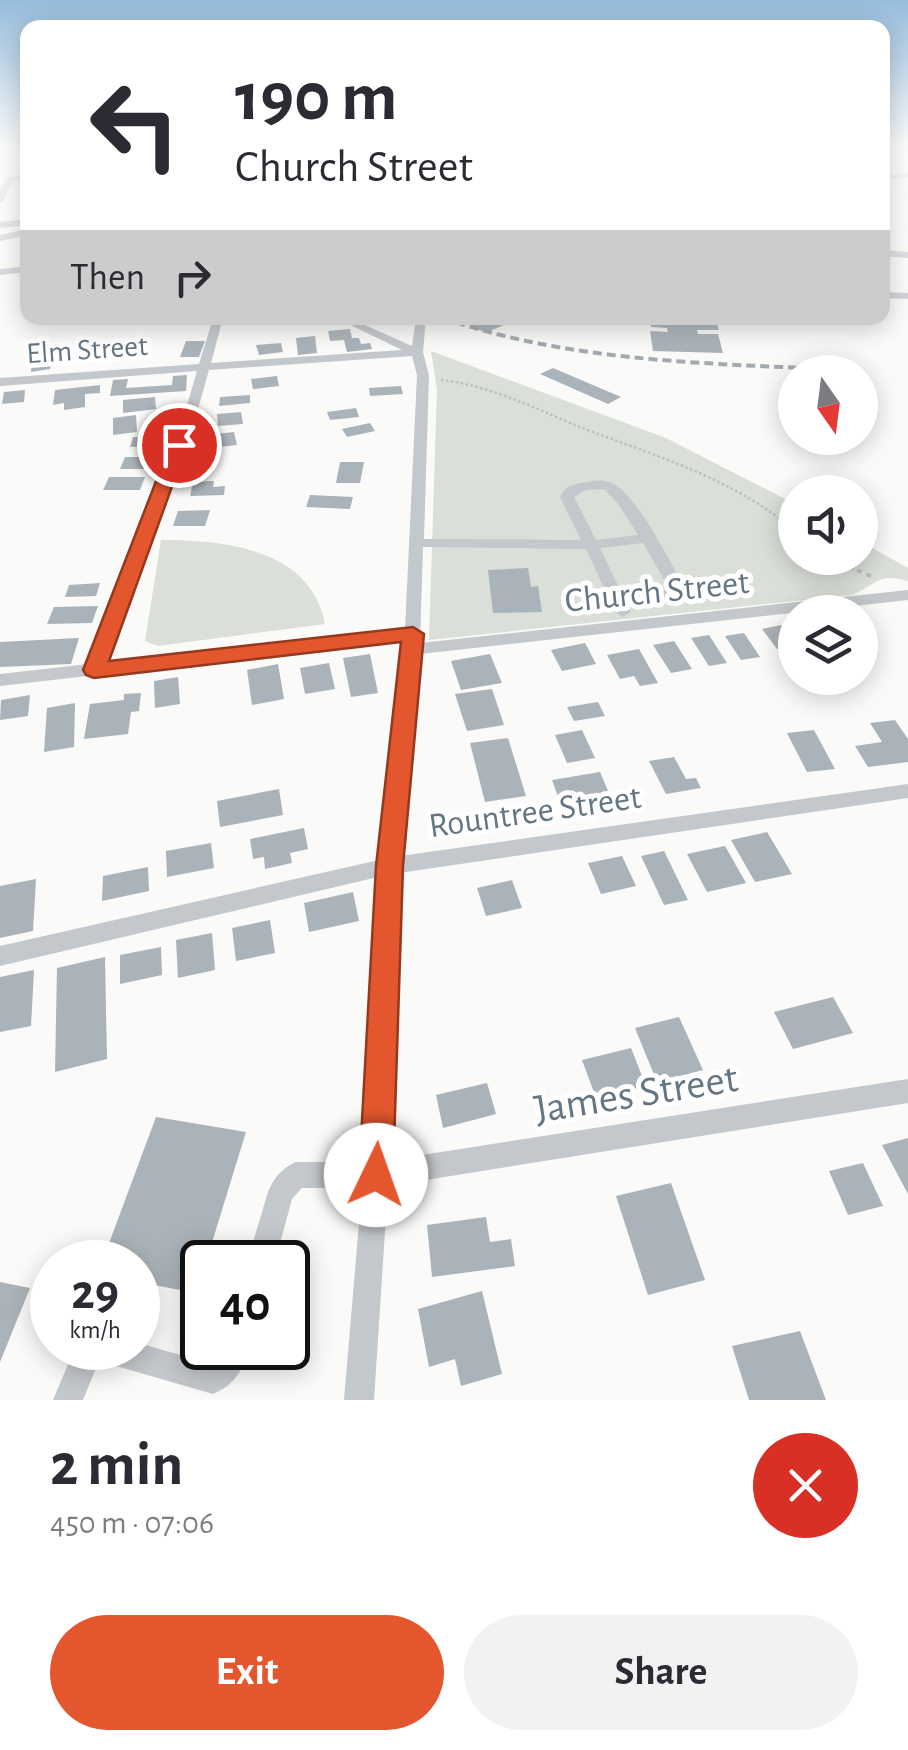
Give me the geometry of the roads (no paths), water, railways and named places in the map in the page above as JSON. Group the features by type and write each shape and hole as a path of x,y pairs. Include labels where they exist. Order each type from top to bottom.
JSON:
{"street":[{"path":"94,670 192,409 216,325"},
{"path":"357,325 417,352"},
{"path":"359,1400 376,1175 390,866 413,641 423,375 417,352 419,325"},
{"name":"Elm Street","path":"1,383 417,352"},
{"path":"618,602 680,592 618,492 599,485 576,488 567,498 618,602 630,625"},
{"path":"416,543 591,546 646,538"},
{"name":"Church Street","path":"0,680 630,625 908,595"},
{"name":"Rountree Street","path":"0,956 390,866 908,791"},
{"name":"James Street","path":"268,1240 282,1192 296,1174 376,1175 908,1090"},
{"path":"160,1365 213,1380 223,1370"},
{"path":"68,1400 80,1370"}],"railway":[{"path":"466,325 592,352 778,366"}]}
